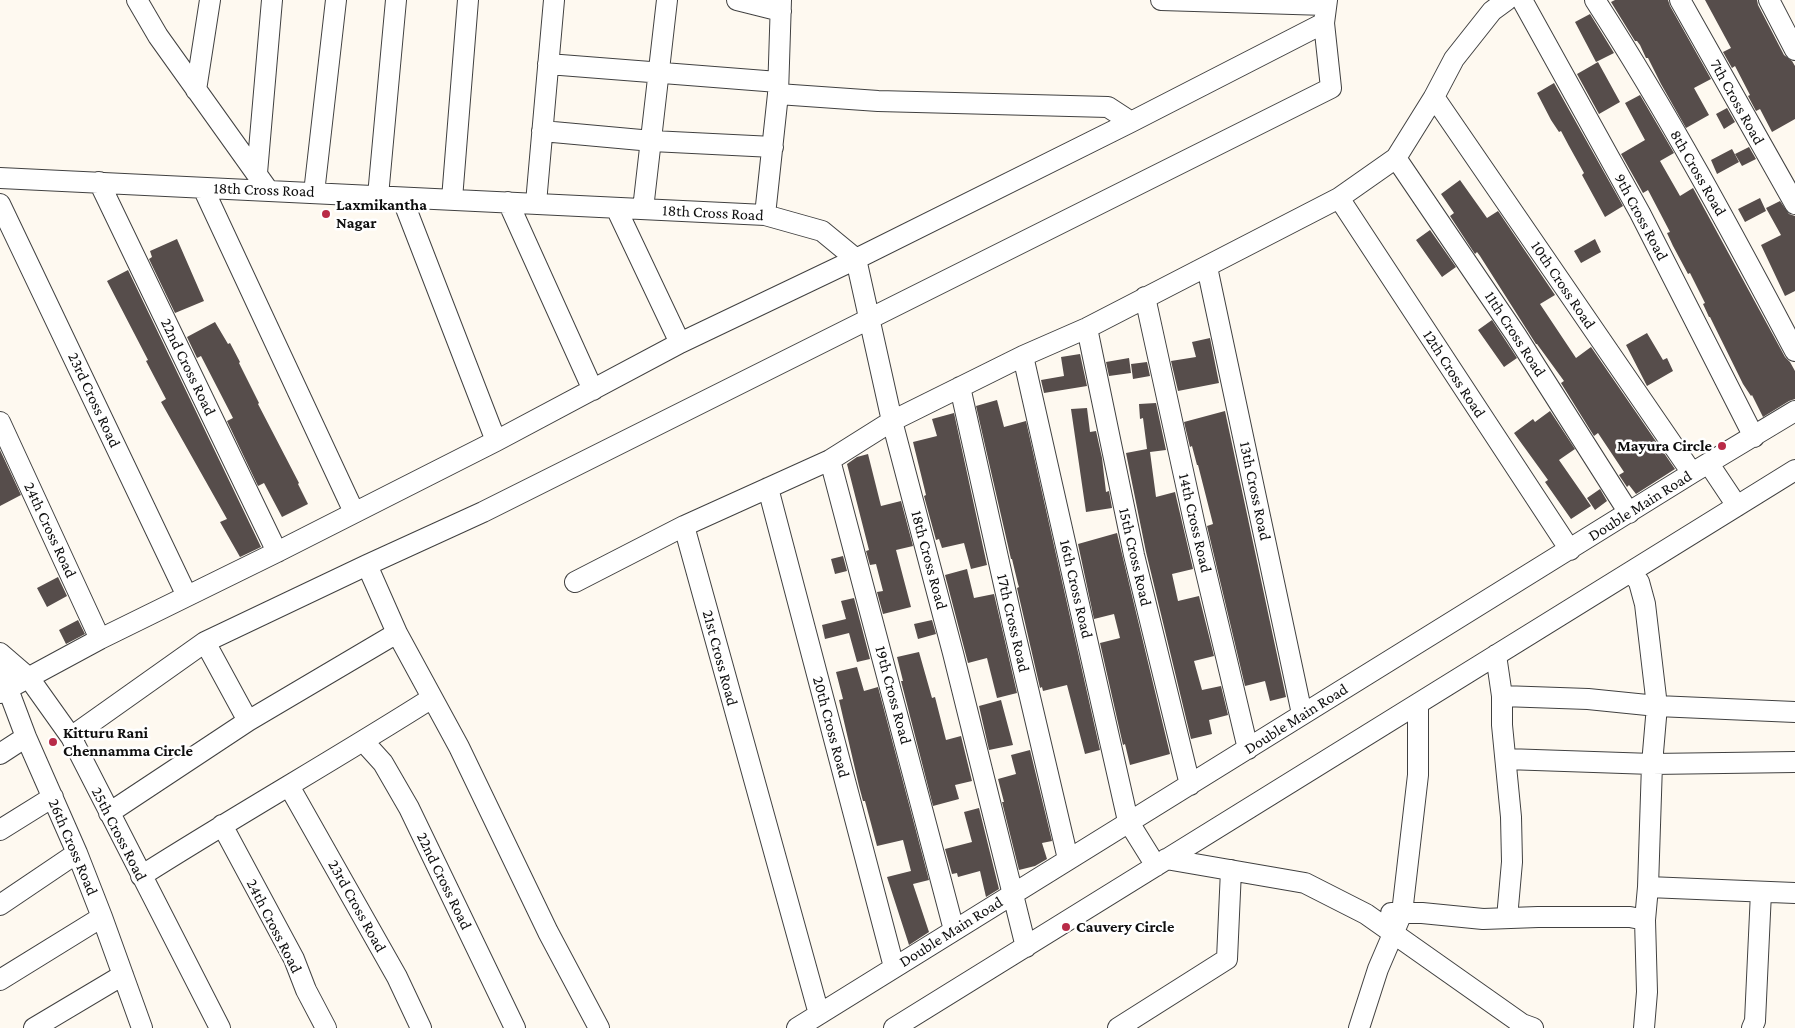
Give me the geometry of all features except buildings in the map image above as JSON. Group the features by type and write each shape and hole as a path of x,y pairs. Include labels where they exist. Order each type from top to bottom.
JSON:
{"street":[{"path":"137,0 158,36 268,190"},
{"path":"196,90 210,0"},
{"path":"257,173 272,0"},
{"path":"314,192 336,0"},
{"path":"378,196 396,0"},
{"path":"452,199 468,0"},
{"path":"536,203 554,0"},
{"path":"643,209 667,0"},
{"path":"737,0 781,5 778,88 765,215"},
{"path":"1161,0 1192,0 1325,9"},
{"path":"575,582 684,526 830,460 892,421 1023,356 1087,328 1339,198 1396,158 1434,97 1454,59 1492,11 1507,0"},
{"name":"9th Cross Road","path":"1522,0 1640,212 1754,438"},
{"name":"8th Cross Road","path":"1595,0 1632,58 1728,226 1795,351"},
{"name":"7th Cross Road","path":"1680,0 1795,204"},
{"path":"1769,0 1795,50"},
{"path":"4,691 100,639 277,552 593,390 680,343 856,259 1131,122 1325,9"},
{"path":"71,737 205,642 483,512 1331,88 1325,9"},
{"path":"548,64 660,74 878,101 1108,107 1131,122"},
{"name":"10th Cross Road","path":"1434,97 1692,473"},
{"path":"542,131 652,141 772,147"},
{"name":"11th Cross Road","path":"1396,158 1516,335 1629,513"},
{"name":"18th Cross Road","path":"0,178 765,215 822,231 856,259 892,421 953,654 1026,947"},
{"name":"22nd Cross Road","path":"99,182 277,552"},
{"path":"203,188 354,512"},
{"path":"402,198 496,440"},
{"name":"12th Cross Road","path":"1339,198 1570,550"},
{"path":"508,202 593,390"},
{"name":"23rd Cross Road","path":"0,204 187,596"},
{"path":"616,208 680,343"},
{"name":"13th Cross Road","path":"1207,267 1302,714"},
{"name":"14th Cross Road","path":"1145,297 1195,526 1248,749"},
{"name":"15th Cross Road","path":"1087,328 1134,555 1190,785"},
{"name":"16th Cross Road","path":"1023,356 1128,821 1161,862"},
{"name":"17th Cross Road","path":"960,387 1068,859"},
{"name":"Double Main Road","path":"797,1028 1128,821 1190,785 1302,714 1692,473 1754,438 1795,411"},
{"name":"24th Cross Road","path":"0,422 100,639"},
{"name":"19th Cross Road","path":"830,460 954,930"},
{"path":"1709,464 1737,506"},
{"path":"894,1028 1795,470"},
{"name":"20th Cross Road","path":"768,488 894,967"},
{"name":"21st Cross Road","path":"684,526 819,1014"},
{"path":"367,565 397,633 459,747 548,932 599,1028"},
{"path":"1631,572 1639,582 1645,604 1656,706 1645,920 1646,992 1644,1028"},
{"path":"109,814 248,721 397,633"},
{"path":"205,642 248,721"},
{"name":"25th Cross Road","path":"0,653 29,678 71,737 220,1028"},
{"path":"1496,655 1502,696 1502,725 1511,817 1512,862 1507,918"},
{"name":"26th Cross Road","path":"0,668 4,691 77,854 142,1028"},
{"path":"1502,696 1588,699 1656,706 1795,712"},
{"path":"141,876 222,825 364,742 432,698"},
{"path":"1359,1028 1378,969 1402,913 1418,775 1418,704"},
{"path":"0,754 26,737"},
{"name":"22nd Cross Road","path":"364,742 384,762 409,808 515,1028"},
{"path":"1506,759 1652,764 1795,762"},
{"name":"23rd Cross Road","path":"290,786 397,977 421,1028"},
{"path":"0,830 53,797"},
{"name":"24th Cross Road","path":"222,825 294,959 306,990 326,1028"},
{"path":"0,905 77,854"},
{"path":"1161,862 1230,870 1306,883 1366,914 1526,1027"},
{"path":"1118,1028 1226,959 1230,870"},
{"path":"1648,887 1795,893"},
{"path":"1752,1028 1755,1021 1761,892"},
{"path":"1366,914 1422,913 1483,919 1538,916 1630,916 1645,920"},
{"path":"0,980 102,917"},
{"path":"34,1028 123,976"}],"place":[{"name":"Laxmikantha Nagar","path":"326,214"},
{"name":"Mayura Circle","path":"1722,446"},
{"name":"Kitturu Rani Chennamma Circle","path":"53,742"},
{"name":"Cauvery Circle","path":"1066,927"}]}
